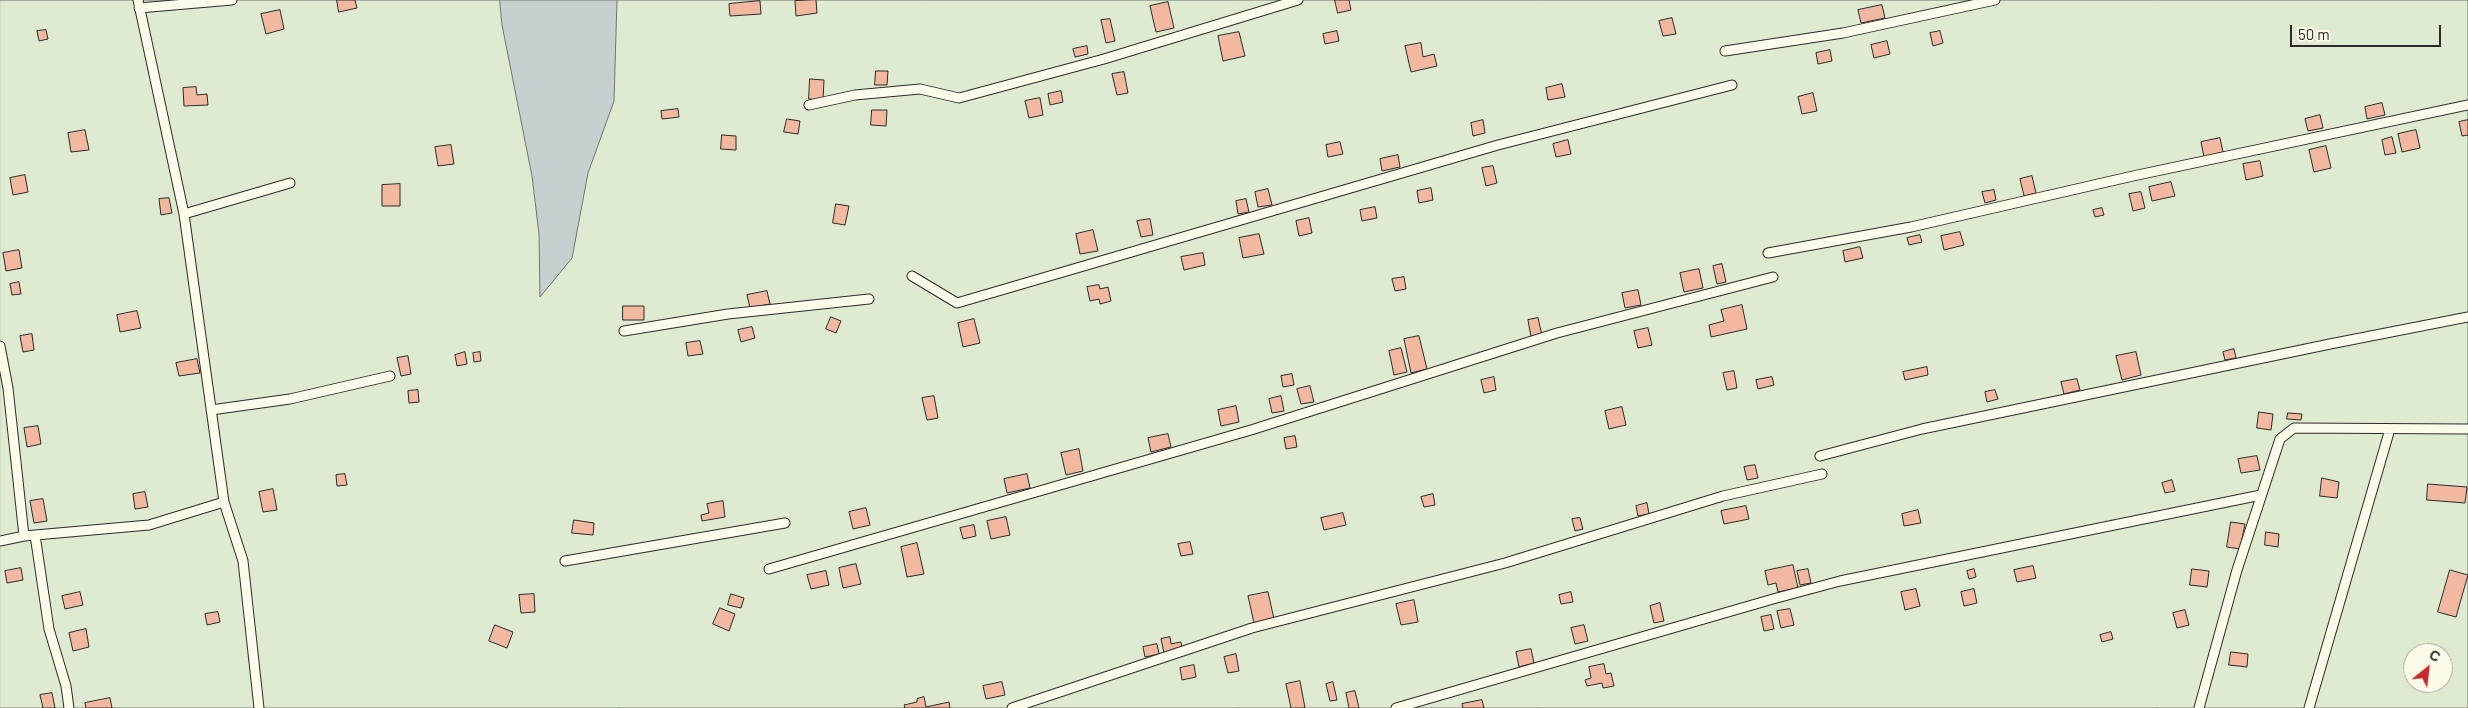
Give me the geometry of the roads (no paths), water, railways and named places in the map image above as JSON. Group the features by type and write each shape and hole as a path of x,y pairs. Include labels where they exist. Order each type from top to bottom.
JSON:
{"lane":[{"path":"232,0 138,4 184,214 224,502 243,561 258,708"},
{"path":"809,105 855,95 920,89 959,98 1104,59 1298,0"},
{"path":"1725,51 1843,33 1995,0"},
{"path":"912,276 957,303 1498,145 1732,85"},
{"path":"1768,253 1911,227 2133,176 2468,106"},
{"path":"184,214 290,183"},
{"path":"769,569 1251,430 1557,333 1773,277"},
{"path":"624,331 728,314 869,300"},
{"path":"1820,456 1922,429 2468,317"},
{"path":"0,346 8,388 24,536"},
{"path":"211,410 290,399 390,376"},
{"path":"2198,708 2237,570 2280,439 2294,428 2468,428"},
{"path":"2309,708 2390,428"},
{"path":"1012,708 1252,628 1505,563 1723,496 1822,474"},
{"path":"1396,708 1831,584 2261,495"},
{"path":"0,541 24,536 149,525 224,502"},
{"path":"566,561 785,523"},
{"path":"36,535 49,629 66,686 69,708"}]}
